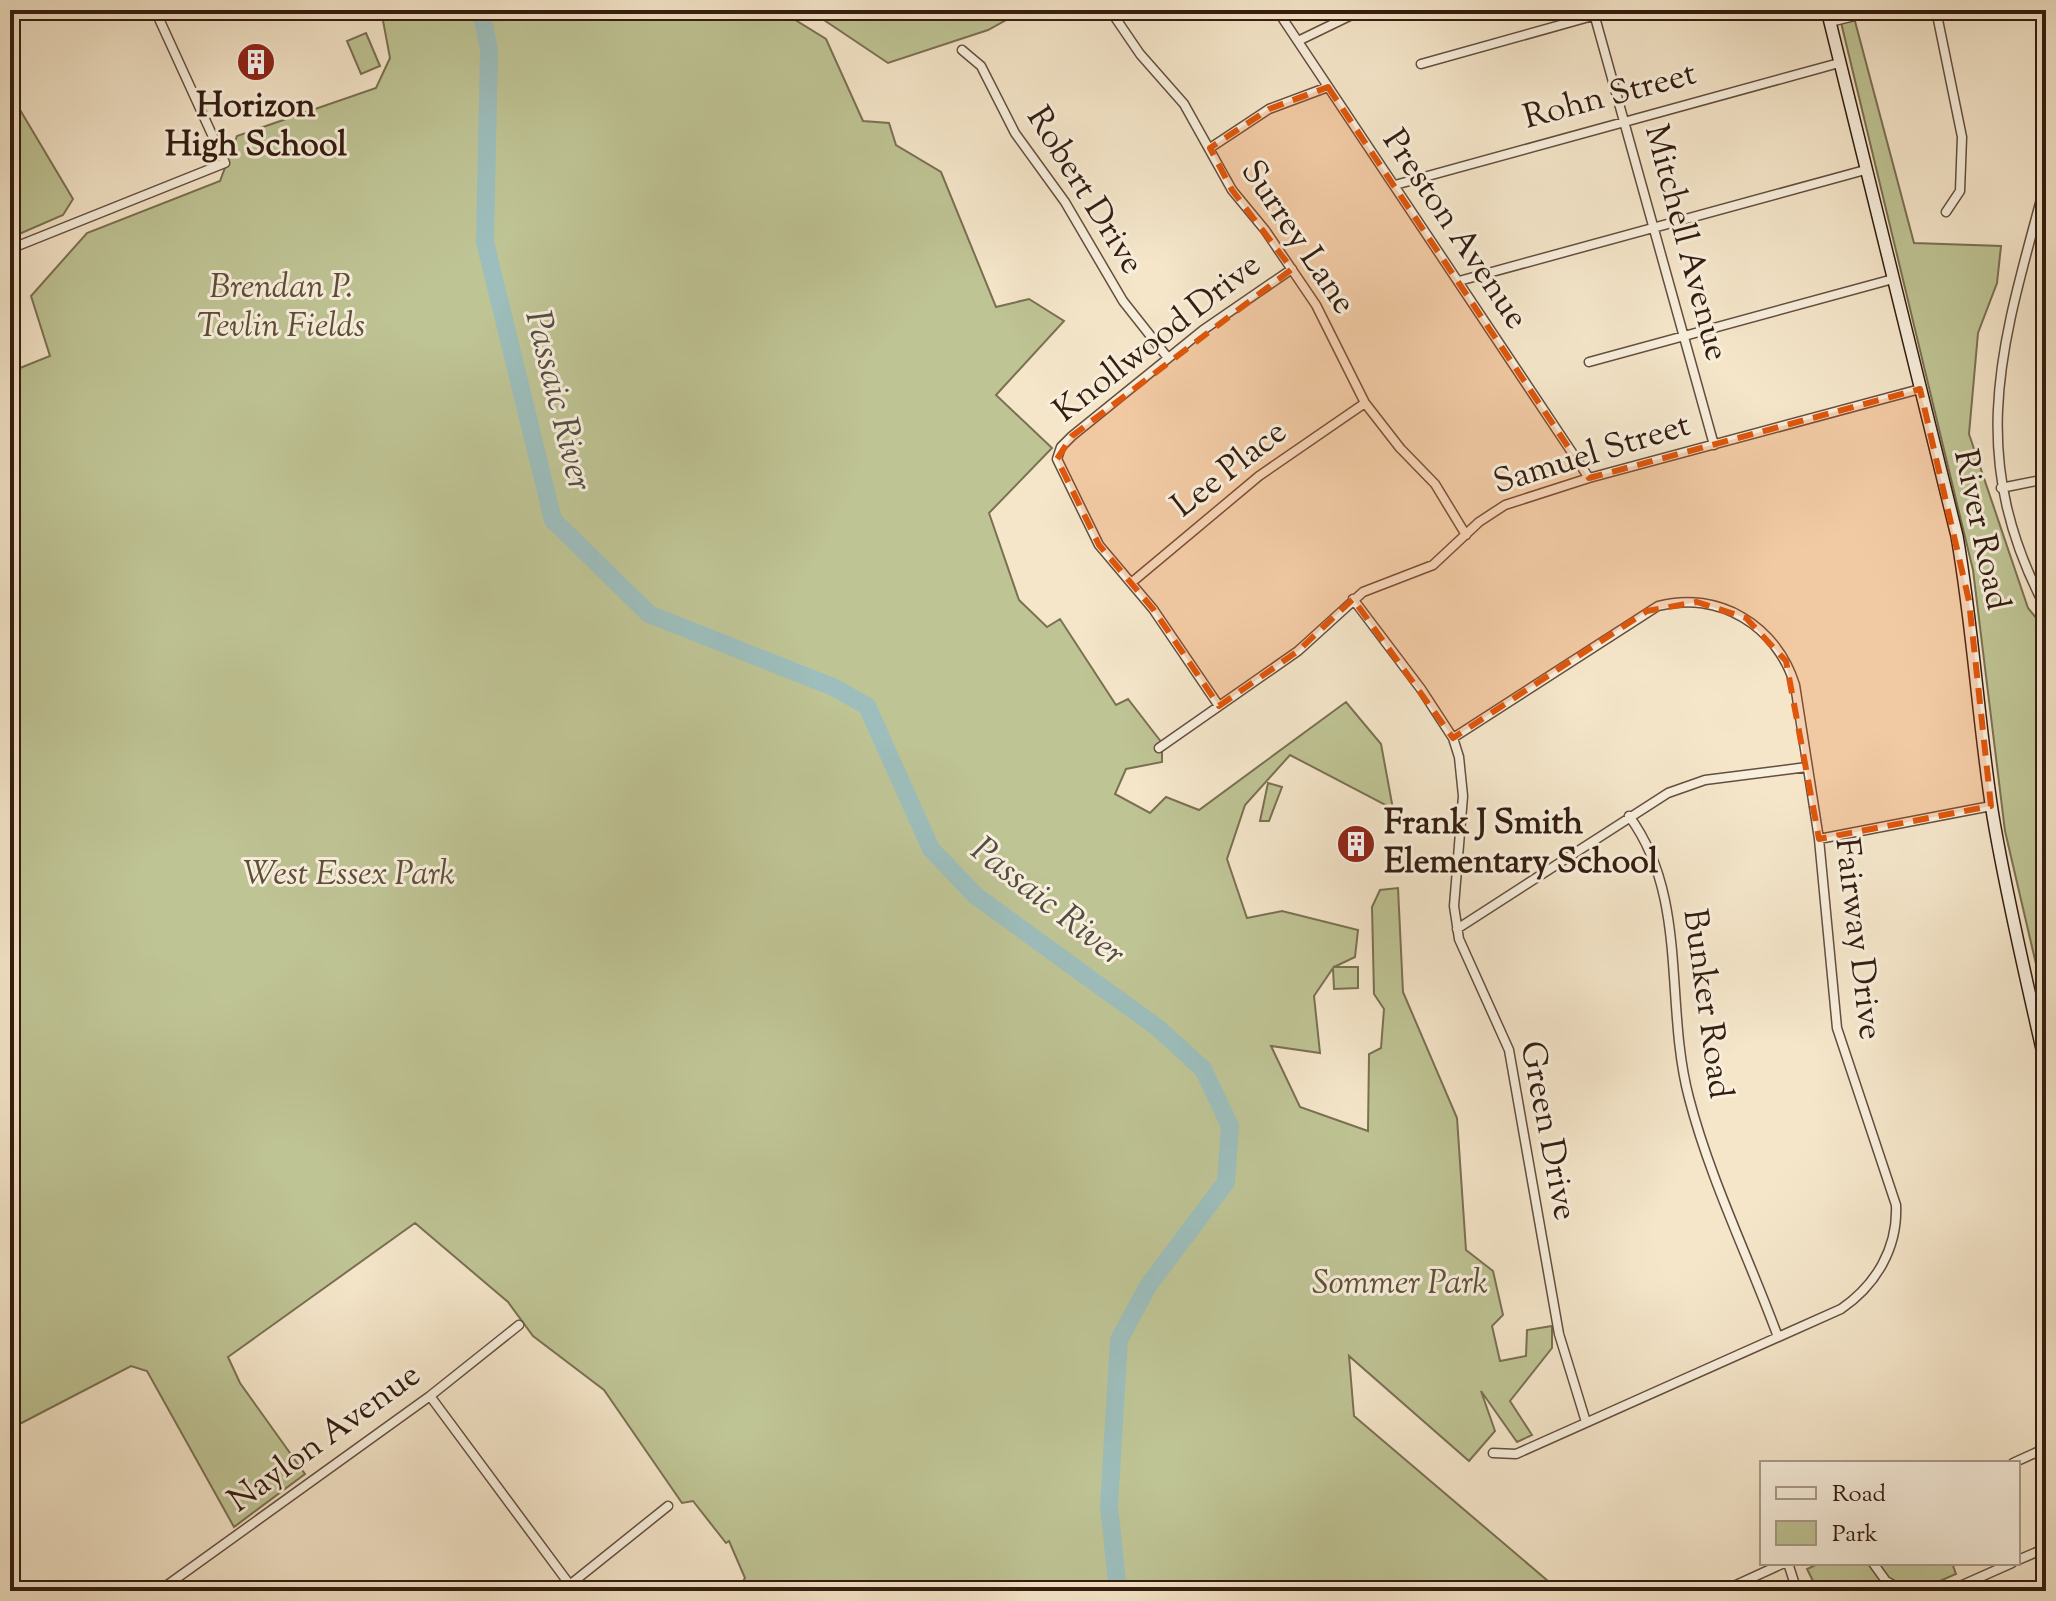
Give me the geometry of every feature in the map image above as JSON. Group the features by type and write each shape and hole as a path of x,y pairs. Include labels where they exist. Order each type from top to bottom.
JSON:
{"street":[{"path":"10,249 225,163 155,10"},
{"name":"Surrey Lane","path":"1110,10 1140,54 1184,104 1232,190 1316,305 1365,403 1400,448 1435,484 1466,535"},
{"name":"Preston Avenue","path":"1277,10 1368,151 1395,185 1589,478"},
{"path":"1298,41 1362,10"},
{"path":"1421,64 1594,13 1614,10"},
{"path":"1828,16 1879,10"},
{"path":"1936,10 1962,137 1960,191 1946,212"},
{"name":"Mitchell Avenue","path":"1594,13 1714,445"},
{"name":"River Road","path":"1828,16 1957,536 1969,601 1991,806 2003,880 2046,1067"},
{"name":"Robert Drive","path":"962,50 981,66 1015,133 1065,202 1097,263 1143,330 1168,358"},
{"name":"Rohn Street","path":"1395,185 1624,119 1839,63"},
{"path":"1210,148 1269,109 1328,87"},
{"path":"1459,281 1865,170"},
{"path":"2046,181 1998,375 1995,425 2001,488 2013,536 2046,609"},
{"name":"Knollwood Drive","path":"1131,583 1099,545 1085,522 1058,453 1072,436 1168,358 1292,269"},
{"path":"1589,362 1893,279"},
{"name":"Samuel Street","path":"1159,748 1298,651 1353,599 1379,585 1433,565 1505,505 1589,478 1920,389"},
{"name":"Lee Place","path":"1131,583 1259,476 1365,403"},
{"path":"2001,488 2046,479"},
{"path":"1131,583 1173,636 1219,706"},
{"name":"Green Drive","path":"1353,599 1421,689 1453,738 1463,786 1455,872 1457,929 1468,964 1509,1050 1556,1322 1586,1422"},
{"name":"Fairway Drive","path":"1453,738 1647,611 1671,603 1697,602 1746,618 1779,650 1795,685 1819,839 1837,1028 1893,1187 1897,1218 1890,1247 1866,1288 1841,1309 1516,1454 1493,1453"},
{"path":"1457,929 1668,793 1705,780 1807,767"},
{"path":"1819,839 1991,806"},
{"name":"Bunker Road","path":"1629,816 1648,842 1665,891 1683,1067 1695,1119 1778,1337"},
{"name":"Naylon Avenue","path":"159,1591 430,1396 519,1325"},
{"path":"430,1396 566,1588 668,1506"},
{"path":"2017,1461 2046,1448"},
{"path":"2020,1559 2046,1548"},
{"path":"1723,1591 1782,1565"},
{"path":"1787,1565 1797,1591"},
{"path":"1874,1565 1886,1581 1904,1591"},
{"path":"1949,1591 2008,1565"}],"highlighted area":[{"path":"1328,87 1589,478 1920,389 1969,601 1991,806 1819,839 1786,661 1746,618 1697,602 1647,611 1453,738 1353,599 1298,651 1219,706 1153,609 1099,545 1057,459 1072,436 1292,269 1232,190 1210,148 1269,109"}],"green space":[{"path":"381,10 779,10 826,39 863,121 889,123 896,145 941,172 996,307 1029,299 1064,321 996,395 1052,448 989,513 1019,600 1047,627 1060,619 1116,705 1128,699 1162,743 1162,762 1126,769 1115,794 1150,813 1166,797 1199,810 1346,702 1381,744 1393,809 1290,755 1245,805 1227,859 1247,918 1282,911 1358,930 1355,957 1334,967 1358,967 1358,988 1334,989 1333,968 1314,996 1320,1053 1271,1046 1300,1107 1368,1131 1369,1054 1381,1048 1384,1009 1374,994 1372,907 1380,890 1398,888 1403,992 1457,1118 1466,1250 1493,1271 1503,1315 1492,1326 1500,1361 1526,1356 1527,1330 1552,1326 1552,1348 1510,1401 1532,1435 1517,1442 1481,1391 1495,1431 1469,1461 1349,1356 1354,1416 1548,1581 1511,1591 737,1591 745,1578 729,1541 726,1543 693,1501 682,1503 604,1390 533,1336 508,1302 415,1223 228,1357 240,1383 305,1474 234,1527 147,1371 131,1366 10,1429 10,372 50,356 31,296 87,233 220,181 237,136 376,88 390,58"},
{"path":"809,10 1024,10 988,30 888,63"},
{"path":"1838,10 1852,10 1914,243 2001,246 1997,283 1978,333 1969,434 2028,608 2046,630 2046,1007 2005,831 1973,570"},
{"path":"366,33 380,66 361,74 347,41"},
{"path":"10,93 73,199 63,215 10,238"},
{"path":"1268,783 1282,787 1269,821 1260,821"},
{"path":"1816,1565 1953,1565 1956,1574 1917,1591 1818,1591 1807,1569"}],"waterway":[{"name":"Passaic River","path":"481,10 489,50 485,242 553,520 649,614 833,687 867,706 931,849 976,896 1158,1028 1203,1069 1230,1126 1226,1182 1148,1286 1119,1340 1109,1506 1118,1591"}],"place":[{"name":"Horizon High School","path":"256,62"},
{"name":"Frank J Smith Elementary School","path":"1356,844"}],"park label":[{"name":"Brendan P. Tevlin Fields","path":"281,308"},
{"name":"West Essex Park","path":"349,875"},
{"name":"Sommer Park","path":"1400,1284"}]}
